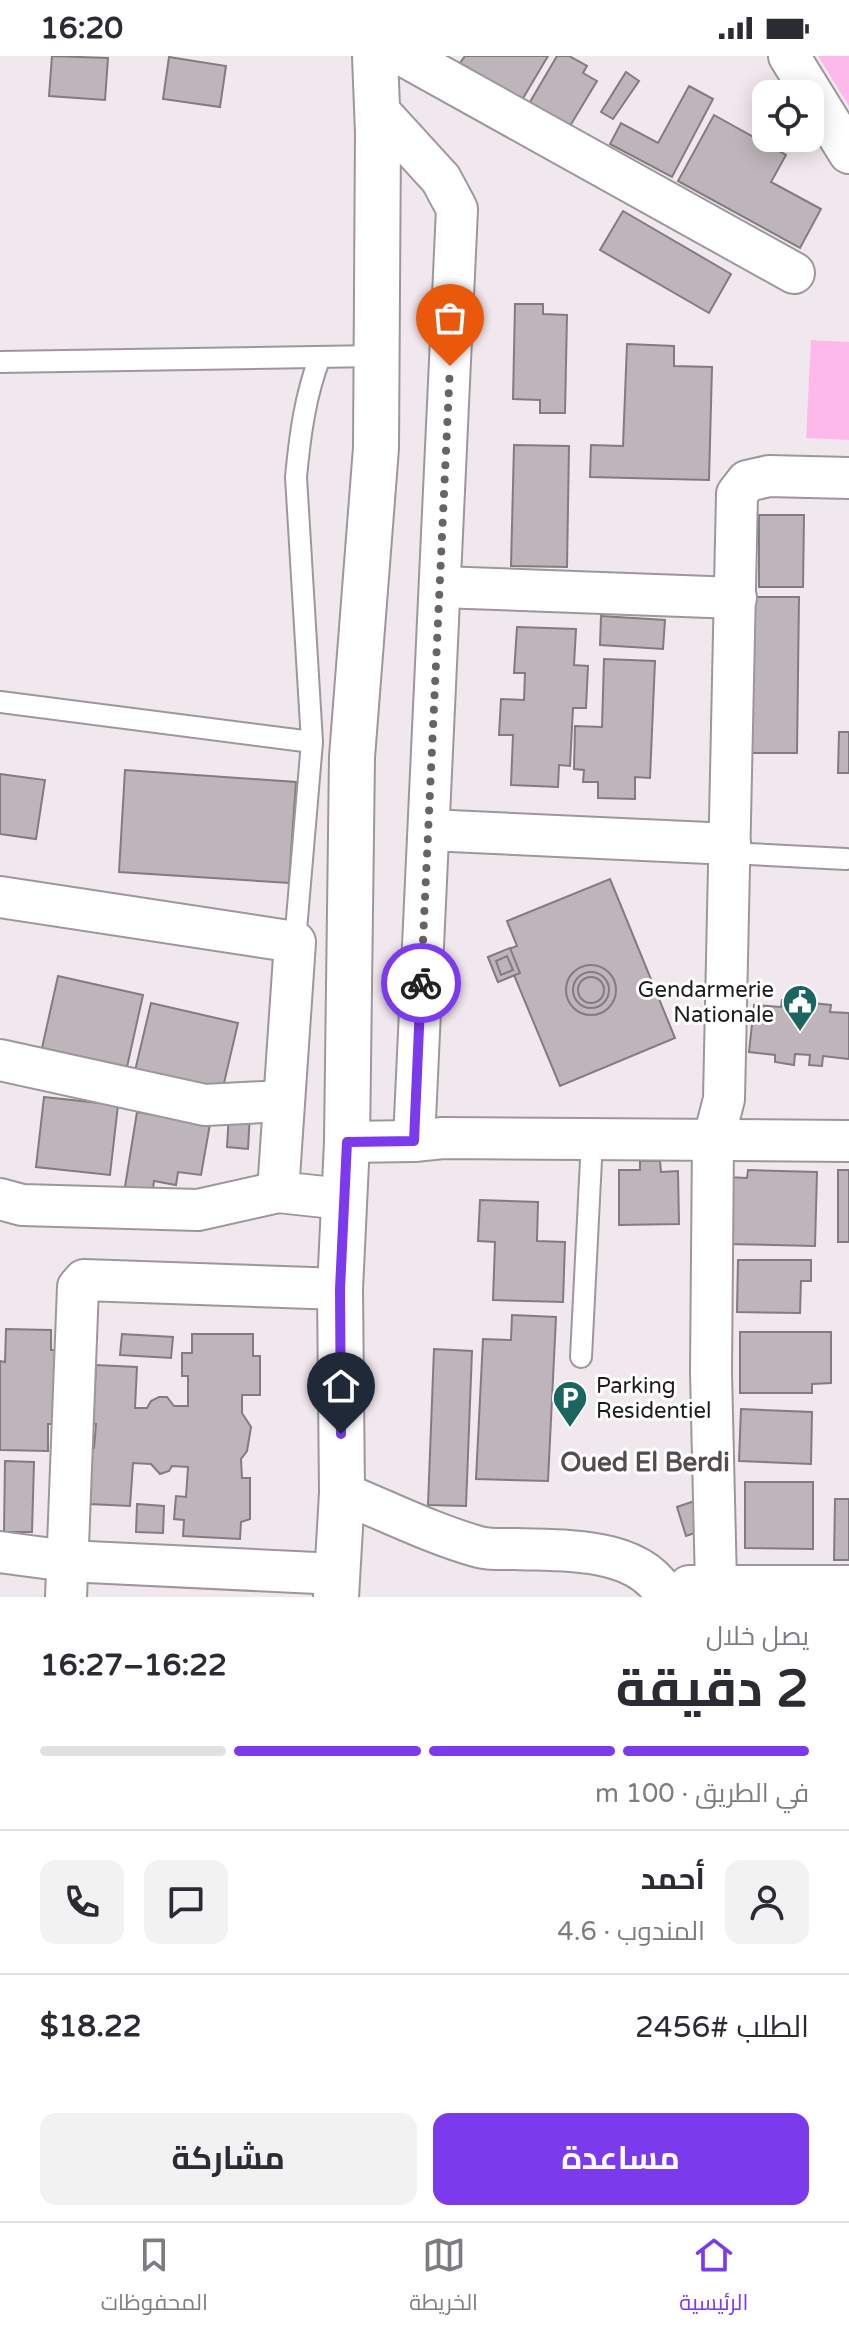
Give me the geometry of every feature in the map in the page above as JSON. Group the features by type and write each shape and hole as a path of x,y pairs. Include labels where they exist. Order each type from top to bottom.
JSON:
{"main road":[{"path":"336,1586 342,1493 340,1289 347,1142 352,757 376,448 375,56"}],"street":[{"path":"404,56 794,273"},
{"path":"789,56 849,153"},
{"path":"377,109 441,179 457,209 414,1141"},
{"path":"716,1585 711,1372 713,1142 724,1099 737,494 747,481 769,476 849,478"},
{"path":"440,587 736,598"},
{"path":"429,830 730,848"},
{"path":"0,897 295,942 278,1192"},
{"path":"0,1060 205,1105 283,1101"},
{"path":"347,1142 443,1138 849,1141"},
{"path":"0,1199 22,1205 198,1210 278,1192 343,1199"},
{"path":"66,1579 78,1287 84,1280 340,1289"},
{"path":"342,1493 447,1537 483,1548 577,1551 616,1559 638,1568 664,1592 716,1585 849,1586"},
{"path":"0,1552 66,1579 336,1586"}],"lane":[{"path":"0,362 376,356"},
{"path":"295,942 312,742 296,477 308,388 320,357"},
{"path":"0,702 312,742"},
{"path":"730,848 846,859"},
{"path":"581,1357 592,1140"}],"shaded area":[{"path":"818,56 849,56 849,106"},
{"path":"811,340 849,342 849,440 806,438"}],"building":[{"path":"52,56 108,58 105,100 49,96"},
{"path":"465,56 548,56 522,100 460,63"},
{"path":"557,56 569,56 587,66 583,73 597,81 570,126 530,102"},
{"path":"169,57 226,66 220,107 163,99"},
{"path":"626,72 639,81 613,119 601,112"},
{"path":"689,86 713,99 672,177 610,144 621,123 658,143"},
{"path":"714,115 752,136 752,152 781,152 786,155 771,182 821,209 800,248 678,181"},
{"path":"623,211 731,274 709,313 600,250"},
{"path":"515,304 543,304 543,314 567,315 565,413 540,413 540,400 513,399"},
{"path":"627,344 674,346 674,366 712,367 709,480 590,477 591,445 623,446"},
{"path":"514,445 569,446 567,567 511,566"},
{"path":"759,515 804,515 803,587 759,587"},
{"path":"753,597 799,597 797,753 752,753"},
{"path":"601,616 665,620 663,649 600,645"},
{"path":"517,627 576,629 574,665 588,666 586,708 573,708 570,766 559,765 558,787 511,785 513,735 499,735 501,699 524,700 525,673 514,673"},
{"path":"604,659 655,661 650,778 635,777 635,799 598,798 598,782 583,782 584,770 574,769 575,726 602,727"},
{"path":"839,732 849,732 849,773 838,773"},
{"path":"125,770 296,782 289,883 119,872"},
{"path":"0,774 45,780 36,839 0,834"},
{"path":"610,879 675,1038 560,1086 514,975 498,982 488,957 517,946 507,921"},
{"path":"510,948 520,973 498,982 488,957"},
{"path":"507,956 513,970 501,975 496,961"},
{"path":"591,965 608,973 616,990 608,1007 591,1015 574,1007 566,990 574,973"},
{"path":"591,972 604,977 609,990 604,1003 591,1008 578,1003 573,990 578,977"},
{"path":"58,976 143,995 127,1067 42,1048"},
{"path":"591,977 600,981 604,990 600,999 591,1003 582,999 578,990 582,981"},
{"name":"Gendarmerie Nationale","path":"782,1000 831,1005 830,1012 849,1013 849,1059 823,1056 822,1066 809,1065 810,1055 795,1054 794,1065 775,1062 775,1055 749,1052 754,1005 781,1007"},
{"path":"151,1003 238,1023 221,1096 134,1075"},
{"path":"44,1097 118,1105 110,1175 36,1167"},
{"path":"137,1112 210,1124 201,1175 178,1172 176,1185 154,1181 152,1197 124,1193"},
{"path":"229,1112 250,1113 248,1149 227,1147"},
{"path":"640,1161 660,1161 661,1172 678,1171 679,1224 619,1225 619,1170 640,1170"},
{"path":"748,1170 817,1172 815,1246 725,1244 727,1177 747,1178"},
{"path":"838,1170 849,1170 849,1242 838,1242"},
{"path":"480,1200 538,1202 537,1241 565,1242 563,1302 493,1300 495,1242 478,1241"},
{"path":"738,1260 811,1260 811,1281 801,1281 800,1313 737,1312"},
{"path":"512,1315 556,1317 548,1481 476,1479 483,1339 511,1340"},
{"path":"6,1329 51,1330 51,1350 62,1350 60,1424 48,1424 48,1451 0,1450 0,1361 5,1362"},
{"path":"740,1332 831,1332 831,1383 812,1384 812,1393 740,1393"},
{"path":"122,1334 173,1337 171,1358 120,1355"},
{"path":"192,1334 253,1334 253,1356 260,1356 260,1395 242,1395 242,1413 251,1427 247,1451 241,1459 242,1478 250,1478 250,1519 241,1522 240,1539 183,1536 184,1520 174,1519 176,1496 186,1497 188,1467 172,1466 169,1471 160,1474 151,1464 133,1463 130,1506 89,1504 80,1447 94,1448 96,1424 81,1423 84,1383 95,1383 96,1365 137,1367 135,1408 147,1408 151,1401 159,1397 167,1397 174,1406 188,1406 188,1376 182,1376 182,1353 192,1353"},
{"path":"434,1349 472,1351 466,1506 428,1505"},
{"path":"741,1409 812,1412 811,1464 739,1461"},
{"path":"5,1461 34,1462 32,1532 4,1532"},
{"path":"745,1482 813,1482 813,1549 745,1548"},
{"path":"703,1498 712,1527 686,1536 677,1507"},
{"path":"835,1499 849,1499 849,1560 834,1560"},
{"path":"137,1504 164,1506 163,1533 136,1532"}],"way so far":[{"path":"421,983 450,366"}],"place":[{"name":"Gendarmerie Nationale","path":"800,1033"},
{"name":"Parking Residentiel","path":"570,1429"}],"district":[{"name":"Oued El Berdi","path":"645,1462"}],"route":[{"path":"341,1434 340,1289 347,1142 414,1141 421,983"}]}
